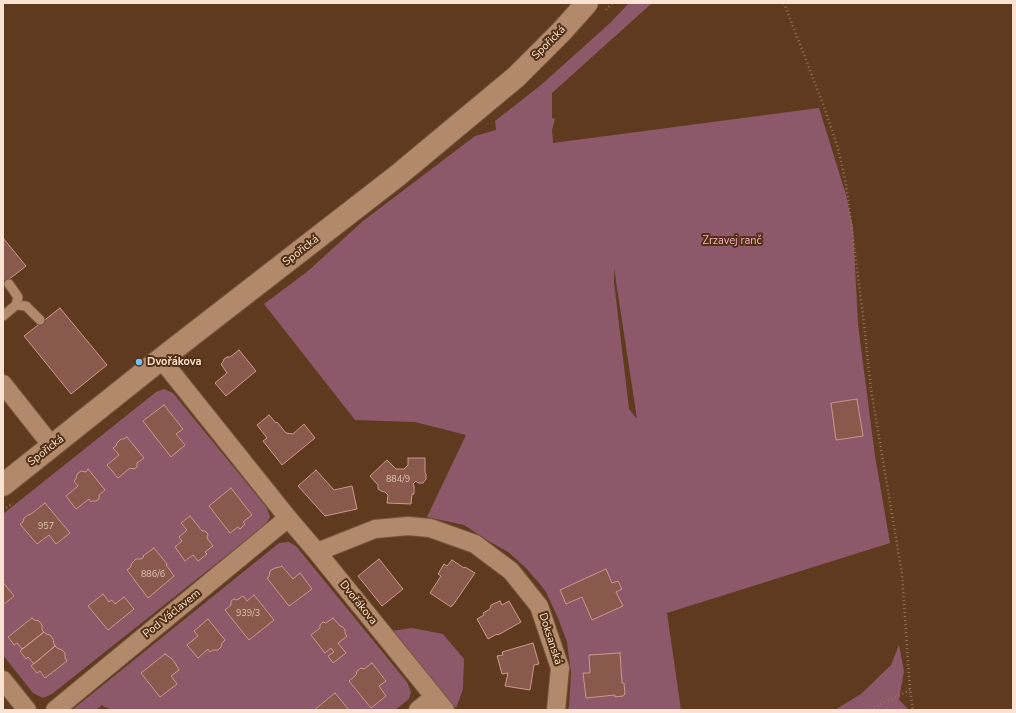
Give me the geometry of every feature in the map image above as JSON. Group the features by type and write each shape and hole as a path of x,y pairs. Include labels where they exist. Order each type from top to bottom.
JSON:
{"street":[{"name":"Spořická","path":"3,485 161,359 397,176 510,82 562,31 587,3"},
{"name":"Dvořákova","path":"161,359 288,518 440,703"},
{"path":"3,384 52,446"},
{"name":"Pod Václavem","path":"55,710 288,518"},
{"name":"Doksanská","path":"317,552 375,529 408,526 430,528 474,544 511,571 539,606 560,668 556,710"},
{"path":"3,680 27,710"},
{"path":"418,710 440,703"}],"lane":[{"path":"3,316 16,305 18,297 9,284"},
{"path":"16,305 26,306 40,320"}],"path":[{"path":"784,3 824,104 838,148 846,184 871,389 902,574 910,690 913,710"},
{"path":"870,710 910,690"}],"green space":[{"name":"Zrzavej ranč","path":"629,3 652,3 552,93 552,118 555,119 552,130 553,143 819,108 846,195 853,227 858,325 875,456 890,543 667,613 681,710 568,710 571,673 567,642 546,592 526,568 508,552 464,525 427,517 466,435 415,422 355,420 264,304 308,271 363,221 475,136 496,130 495,121 541,85 610,23","holes":["614,268 637,419 629,409 614,282","857,399 863,436 836,440 831,403","606,569 612,583 618,581 622,589 616,592 622,606 592,620 582,597 566,604 560,590","620,653 622,683 615,696 586,698 583,674 590,673 589,656"]},
{"path":"164,389 173,393 267,508 270,517 265,525 52,694 43,698 33,693 3,655 3,605 14,596 3,582 3,514 156,392","holes":["164,405 183,429 176,434 185,445 171,456 143,421","124,438 144,458 137,463 137,467 134,469 130,468 118,478 107,465 119,455 113,448","88,470 105,490 99,495 99,499 91,502 89,499 76,509 66,496 78,486 74,481 81,471 86,472","231,488 252,515 243,522 245,524 240,529 238,527 230,533 209,506","45,503 70,533 56,544 49,535 37,544 20,524 28,515","190,516 202,531 205,531 208,534 207,538 213,546 205,552 207,554 198,561 193,555 186,561 175,547 182,541 179,537 187,530 181,523","154,548 167,564 166,565 174,576 148,597 127,571 132,562 136,559 141,559 144,557 143,556","103,594 109,602 113,600 115,604 124,597 134,609 108,630 88,606","32,618 46,634 50,635 55,646 65,653 65,658 45,678 40,671 37,673 31,666 34,664 28,657 26,659 20,652 22,649 17,643 14,645 8,637"]},
{"path":"289,542 296,546 407,682 411,692 409,699 395,710 349,710 335,693 314,710 110,710 102,705 96,710 72,710 279,543","holes":["283,566 293,579 299,574 312,589 289,606 267,578 269,577 271,571 275,568","254,595 274,620 249,640 225,610 231,605 231,601 234,599 237,600 243,596 247,601","333,618 345,630 345,633 338,643 341,646 333,662 328,656 334,652 331,648 325,653 311,635 320,628 320,625 323,622 326,623","208,620 222,643 221,647 218,650 213,650 210,652 208,649 198,658 187,645 198,636 194,631","165,654 172,659 179,670 171,676 177,684 160,697 141,673","372,663 386,680 379,686 386,696 371,708 349,681 361,668 364,669"]},
{"path":"412,628 443,634 464,659 463,689 456,708 392,631"},
{"path":"899,645 904,671 899,700 907,708 907,710 835,710 861,694 891,665"}],"building":[{"path":"3,238 26,266 3,284"},
{"path":"60,308 107,365 71,394 24,336"},
{"path":"239,350 256,371 226,396 215,383 227,373 221,364 224,359 230,357"},
{"path":"857,399 863,436 836,440 831,403"},
{"path":"164,405 183,429 176,434 185,445 171,457 143,421"},
{"path":"269,415 286,433 293,434 304,424 315,438 282,465 263,441 267,438 257,425"},
{"path":"127,437 144,458 137,463 137,467 134,469 130,468 118,478 107,465 119,455 113,448 121,439"},
{"path":"408,458 425,458 426,479 423,483 418,483 416,481 413,484 414,494 412,494 411,504 387,503 388,495 378,489 378,485 370,476 387,460 396,469 404,469 408,465"},
{"path":"88,469 105,490 99,495 99,499 96,501 91,502 89,499 76,509 66,496 78,486 74,481 77,474 81,471 86,472"},
{"path":"316,470 334,490 352,486 357,509 325,516 298,486"},
{"path":"231,488 252,515 243,522 245,524 240,529 238,527 230,533 209,506"},
{"path":"45,503 70,533 56,544 49,535 37,544 20,524 23,522 24,518"},
{"path":"190,516 202,531 205,531 208,534 207,538 213,546 205,552 207,554 198,561 193,555 185,561 175,547 182,541 179,537 187,530 181,523"},
{"path":"154,548 167,564 166,565 174,576 148,598 127,570 136,559 141,559"},
{"path":"379,559 403,589 382,606 358,576"},
{"path":"452,560 475,573 451,607 430,593 441,576 438,574 444,564 447,566"},
{"path":"282,566 293,579 300,573 312,589 289,606 267,578 269,577 270,571"},
{"path":"606,569 612,583 618,581 622,589 616,592 623,606 592,620 582,597 566,604 560,590"},
{"path":"3,582 14,596 3,605"},
{"path":"103,594 109,602 112,600 115,604 124,597 134,609 108,630 88,606"},
{"path":"254,595 274,620 249,640 225,610 231,605 231,601 234,599 237,600 243,596 247,601"},
{"path":"500,601 502,605 509,601 521,622 488,639 477,619 490,609 491,605"},
{"path":"32,618 39,621 44,632 22,649 17,643 14,645 8,637"},
{"path":"333,618 340,626 343,627 347,636 338,643 346,653 333,663 328,656 334,652 331,648 325,653 311,635 320,628 320,625 323,622 326,623"},
{"path":"208,619 225,640 218,650 213,650 210,652 208,649 198,658 187,645 198,636 194,631"},
{"path":"44,632 50,635 55,646 34,664 28,657 26,659 20,651"},
{"path":"533,643 539,664 534,665 530,690 505,686 508,673 502,674 497,656 503,655 502,652"},
{"path":"55,646 65,653 65,658 67,661 45,678 40,671 37,673 31,666"},
{"path":"620,653 622,683 624,683 625,694 623,696 615,697 615,695 586,698 583,673 590,673 589,655"},
{"path":"165,654 172,659 179,670 171,676 177,684 160,697 141,673"},
{"path":"372,663 386,681 379,686 386,696 371,708 349,681 356,675 357,671 361,668 364,669"},
{"path":"335,693 349,710 314,710"}],"place":[{"name":"Dvořákova","path":"139,362"}]}
